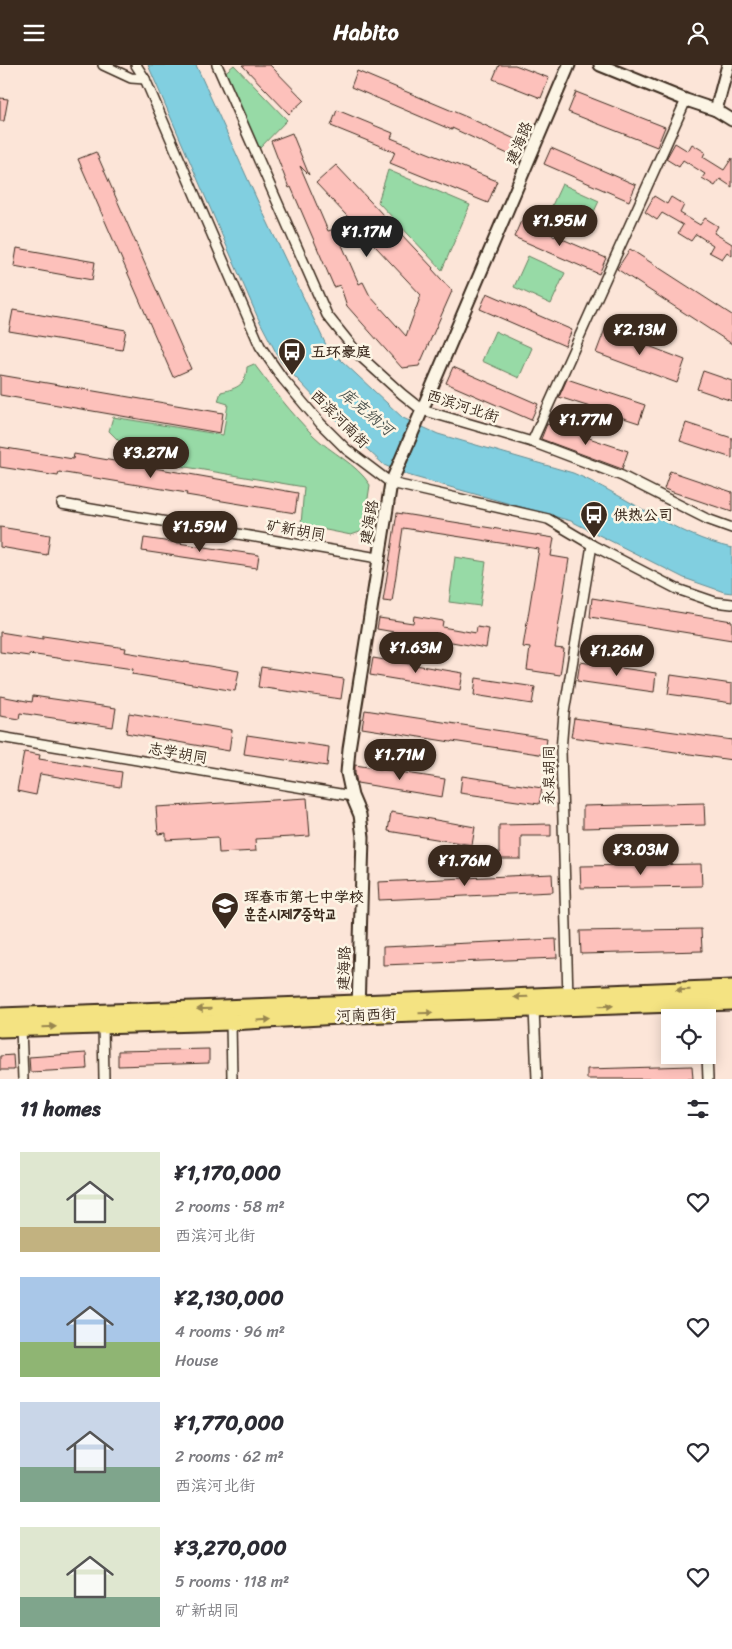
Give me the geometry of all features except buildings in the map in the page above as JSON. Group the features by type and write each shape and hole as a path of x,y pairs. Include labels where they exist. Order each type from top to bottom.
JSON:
{"main road":[{"name":"河南西街","path":"0,1016 358,1009 568,1001 732,988"},
{"name":"河南西街","path":"0,1029 231,1022 358,1009 534,1009 568,1001 689,1009"},
{"name":"河南西街","path":"708,1009 732,1002"}],"street":[{"path":"103,65 131,78 145,79"},
{"name":"西滨河南街","path":"136,65 145,79 260,346 283,379 346,449 391,483 548,519 592,545 677,589 715,602 732,604"},
{"name":"西滨河北街","path":"216,65 327,315 360,357 420,414 532,442 622,476 707,519 732,528"},
{"name":"建海路","path":"358,1009 363,837 360,815 352,796 347,773 348,749 391,483 569,65"},
{"path":"600,65 686,100 716,110 732,119"},
{"path":"716,110 728,65"},
{"path":"532,442 686,100"},
{"name":"矿新胡同","path":"62,504 378,558"},
{"name":"永泉胡同","path":"568,1001 561,751 564,713 592,545"},
{"name":"志学胡同","path":"0,737 352,796"},
{"path":"534,1009 537,1079"},
{"path":"231,1022 232,1079"},
{"path":"103,1025 104,1079"},
{"path":"21,1028 23,1079"},
{"path":"707,1064 708,1079"}],"green space":[{"path":"234,65 287,120 258,150 223,74"},
{"path":"388,170 470,205 442,270 378,202"},
{"path":"562,184 599,201 585,231 548,214"},
{"path":"528,256 565,273 551,304 514,287"},
{"path":"495,331 532,348 519,378 482,361"},
{"path":"254,364 305,427 358,470 370,485 363,531 351,535 301,525 304,487 121,456 122,444 109,431 113,417 223,435 228,404 218,401 221,392 240,385 245,378 247,367"},
{"path":"455,557 486,562 480,606 449,602"}],"water":[{"name":"库克纳河","path":"148,65 196,65 327,347 403,418 438,434 573,473 671,525 711,542 732,548 732,593 684,578 571,521 407,475 384,465 337,421 281,362 258,318"}],"place":[{"name":"五环豪庭","path":"292,376"},
{"name":"供热公司","path":"594,539"},
{"name":"珲春市第七中学校 훈춘시제7중학교","path":"225,930"}]}
